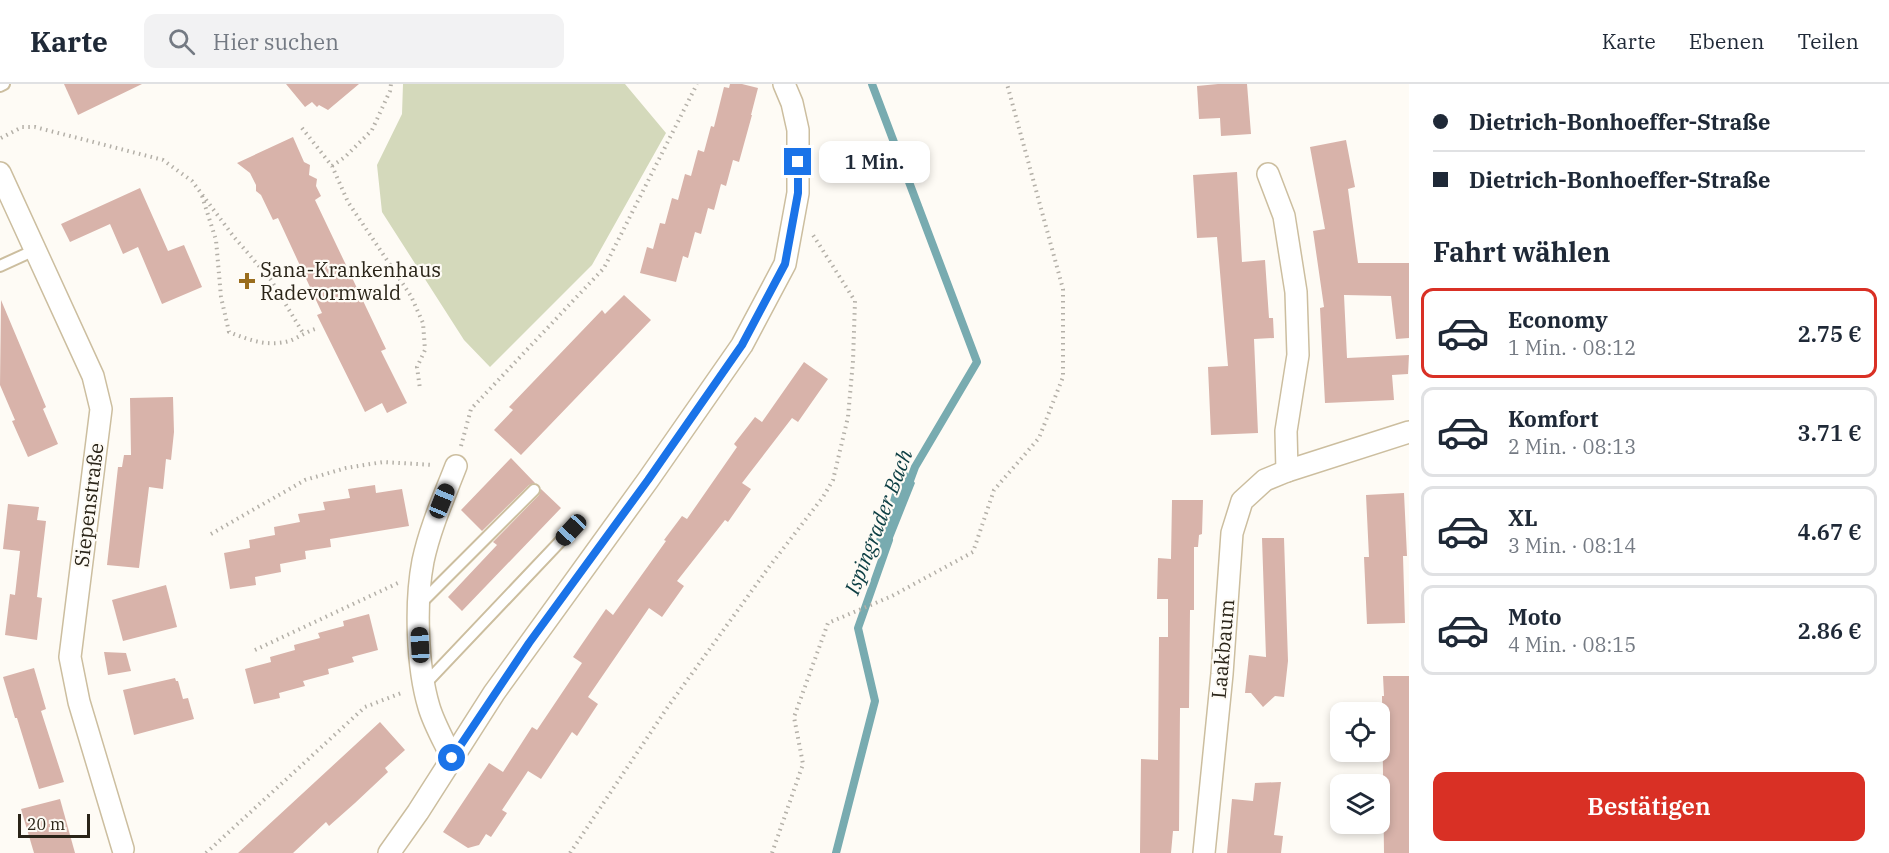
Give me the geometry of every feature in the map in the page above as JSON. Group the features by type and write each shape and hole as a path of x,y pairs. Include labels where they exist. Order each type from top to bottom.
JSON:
{"street":[{"path":"389,853 529,643 648,480 742,345 785,264 798,193 798,130 792,103 784,84"},
{"name":"Siepenstraße","path":"0,173 93,376 101,409 70,657 79,702 123,849"},
{"path":"1268,174 1284,216 1296,292 1298,355 1286,431 1287,471"},
{"name":"Laakbaum","path":"1204,853 1222,674 1232,533 1242,501 1265,480 1409,432"},
{"path":"452,758 429,708 421,667 418,622 423,562 435,519 456,466"}],"lane":[{"path":"0,86 4,84"},
{"path":"0,266 35,250"},
{"path":"420,604 534,490"},
{"path":"425,685 571,530"}],"path":[{"path":"332,166 345,157 372,130 392,84"},
{"path":"211,534 305,480 345,468 383,462 456,466 471,409 604,268 697,84"},
{"path":"772,853 803,764 794,717 828,623 883,600 973,552 994,490 1039,438 1063,377 1062,289 1007,84"},
{"path":"1,138 22,128 36,127 163,160 192,181 234,237 271,280 303,333"},
{"path":"302,128 332,166 348,202 411,296 423,323 425,350 417,367 420,389"},
{"path":"201,193 216,240 221,297 228,332 258,343 290,341 315,329"},
{"path":"570,853 667,708 833,480 848,417 855,301 795,208"},
{"path":"255,650 423,571"},
{"path":"206,853 365,707 425,685"}],"green space":[{"path":"403,84 625,84 666,133 592,265 490,367 464,340 382,212 377,165 402,114"}],"water":[{"path":"904,468 915,483 889,548 879,555 875,542 886,516 894,486"}],"building":[{"path":"64,84 142,84 78,115"},
{"path":"286,84 359,84 328,110 319,105 317,107 312,102 305,107"},
{"path":"730,84 758,88 739,162 733,160 726,186 721,184 714,210 708,208 701,234 695,232 688,258 683,256 676,282 640,273 647,247 653,249 660,223 665,224 672,198 678,200 685,174 691,176 698,150 704,152 711,126 714,127 724,87 729,88"},
{"path":"1247,84 1251,134 1221,136 1220,118 1199,119 1197,86"},
{"path":"293,137 304,162 310,165 309,175 317,179 316,186 321,196 315,200 386,349 381,351 407,403 387,413 382,403 365,412 317,315 322,313 278,218 273,220 261,195 256,191 256,185 250,173 237,163"},
{"path":"1346,140 1355,187 1348,189 1358,263 1409,263 1409,338 1396,339 1391,296 1344,295 1347,358 1409,355 1408,374 1392,375 1394,400 1325,403 1320,308 1324,307 1313,231 1325,229 1310,147"},
{"path":"1237,172 1242,262 1265,260 1269,318 1273,318 1274,338 1254,339 1258,433 1211,435 1208,367 1228,366 1217,237 1197,238 1193,175"},
{"path":"140,188 168,251 184,245 202,287 162,304 138,247 123,254 110,224 70,242 61,224"},
{"path":"624,295 651,320 521,455 494,430 513,410 509,407 602,310 605,314"},
{"path":"1,300 46,407 43,409 58,444 28,457 12,421 15,420 0,385"},
{"path":"804,362 828,379 798,422 792,418 742,483 751,489 728,522 725,520 677,581 684,586 662,617 649,608 588,697 598,704 577,736 572,732 541,779 528,771 502,810 507,813 491,837 486,834 479,845 468,848 443,832 489,763 503,772 532,727 537,730 582,663 573,657 606,609 613,615 682,516 687,519 737,447 734,444 755,417 762,422"},
{"path":"173,397 174,432 171,460 166,459 163,489 149,487 139,568 107,565 118,467 122,467 124,455 131,455 130,398"},
{"path":"511,458 535,483 529,485 482,531 461,510"},
{"path":"375,485 376,493 402,489 409,526 330,539 331,547 305,551 306,559 280,564 281,572 255,577 256,585 230,589 224,553 250,548 249,540 275,535 274,527 300,522 298,514 325,510 323,502 350,498 348,489"},
{"path":"541,489 561,508 462,611 448,597 497,545 493,542 539,495"},
{"path":"1404,493 1407,556 1403,556 1405,623 1367,624 1364,557 1369,557 1366,495"},
{"path":"1172,500 1203,500 1202,534 1199,535 1198,547 1194,547 1194,610 1190,610 1189,708 1180,708 1179,831 1173,831 1171,853 1140,853 1141,759 1158,760 1159,637 1168,637 1168,599 1157,599 1158,558 1171,559"},
{"path":"8,504 39,507 37,520 46,521 37,597 42,598 37,640 5,635 10,594 15,595 20,551 3,549"},
{"path":"1262,538 1284,538 1288,661 1284,697 1275,696 1263,707 1251,693 1245,693 1249,655 1266,657"},
{"path":"166,585 177,627 123,641 112,600"},
{"path":"369,614 378,650 352,657 354,662 328,669 329,674 303,681 305,686 279,693 280,698 254,704 245,669 271,662 270,657 295,650 294,645 320,638 318,633 344,626 343,621"},
{"path":"104,652 126,653 131,671 108,675"},
{"path":"34,668 46,709 41,711 64,782 39,789 3,677"},
{"path":"1383,676 1409,676 1409,853 1384,853 1384,834 1390,834 1390,774 1383,774 1383,762 1390,762 1390,702 1382,702 1382,696 1384,696"},
{"path":"175,678 183,699 188,698 194,719 134,735 123,690"},
{"path":"380,722 405,750 385,768 388,772 355,803 329,826 326,822 293,853 238,853"},
{"path":"1281,782 1274,835 1283,836 1281,853 1227,853 1232,799 1253,801 1255,783"},
{"path":"60,799 75,853 34,853 21,809"}],"waterway":[{"name":"Ispingrader Bach","path":"872,84 977,362 915,467 908,486"},
{"name":"Ispingrader Bach","path":"836,853 875,701 858,628 889,540"}],"place":[{"name":"Sana-Krankenhaus Radevormwald","path":"247,281"}],"route":[{"path":"452,758 529,643 648,480 742,345 785,264 798,193 798,162"}]}
